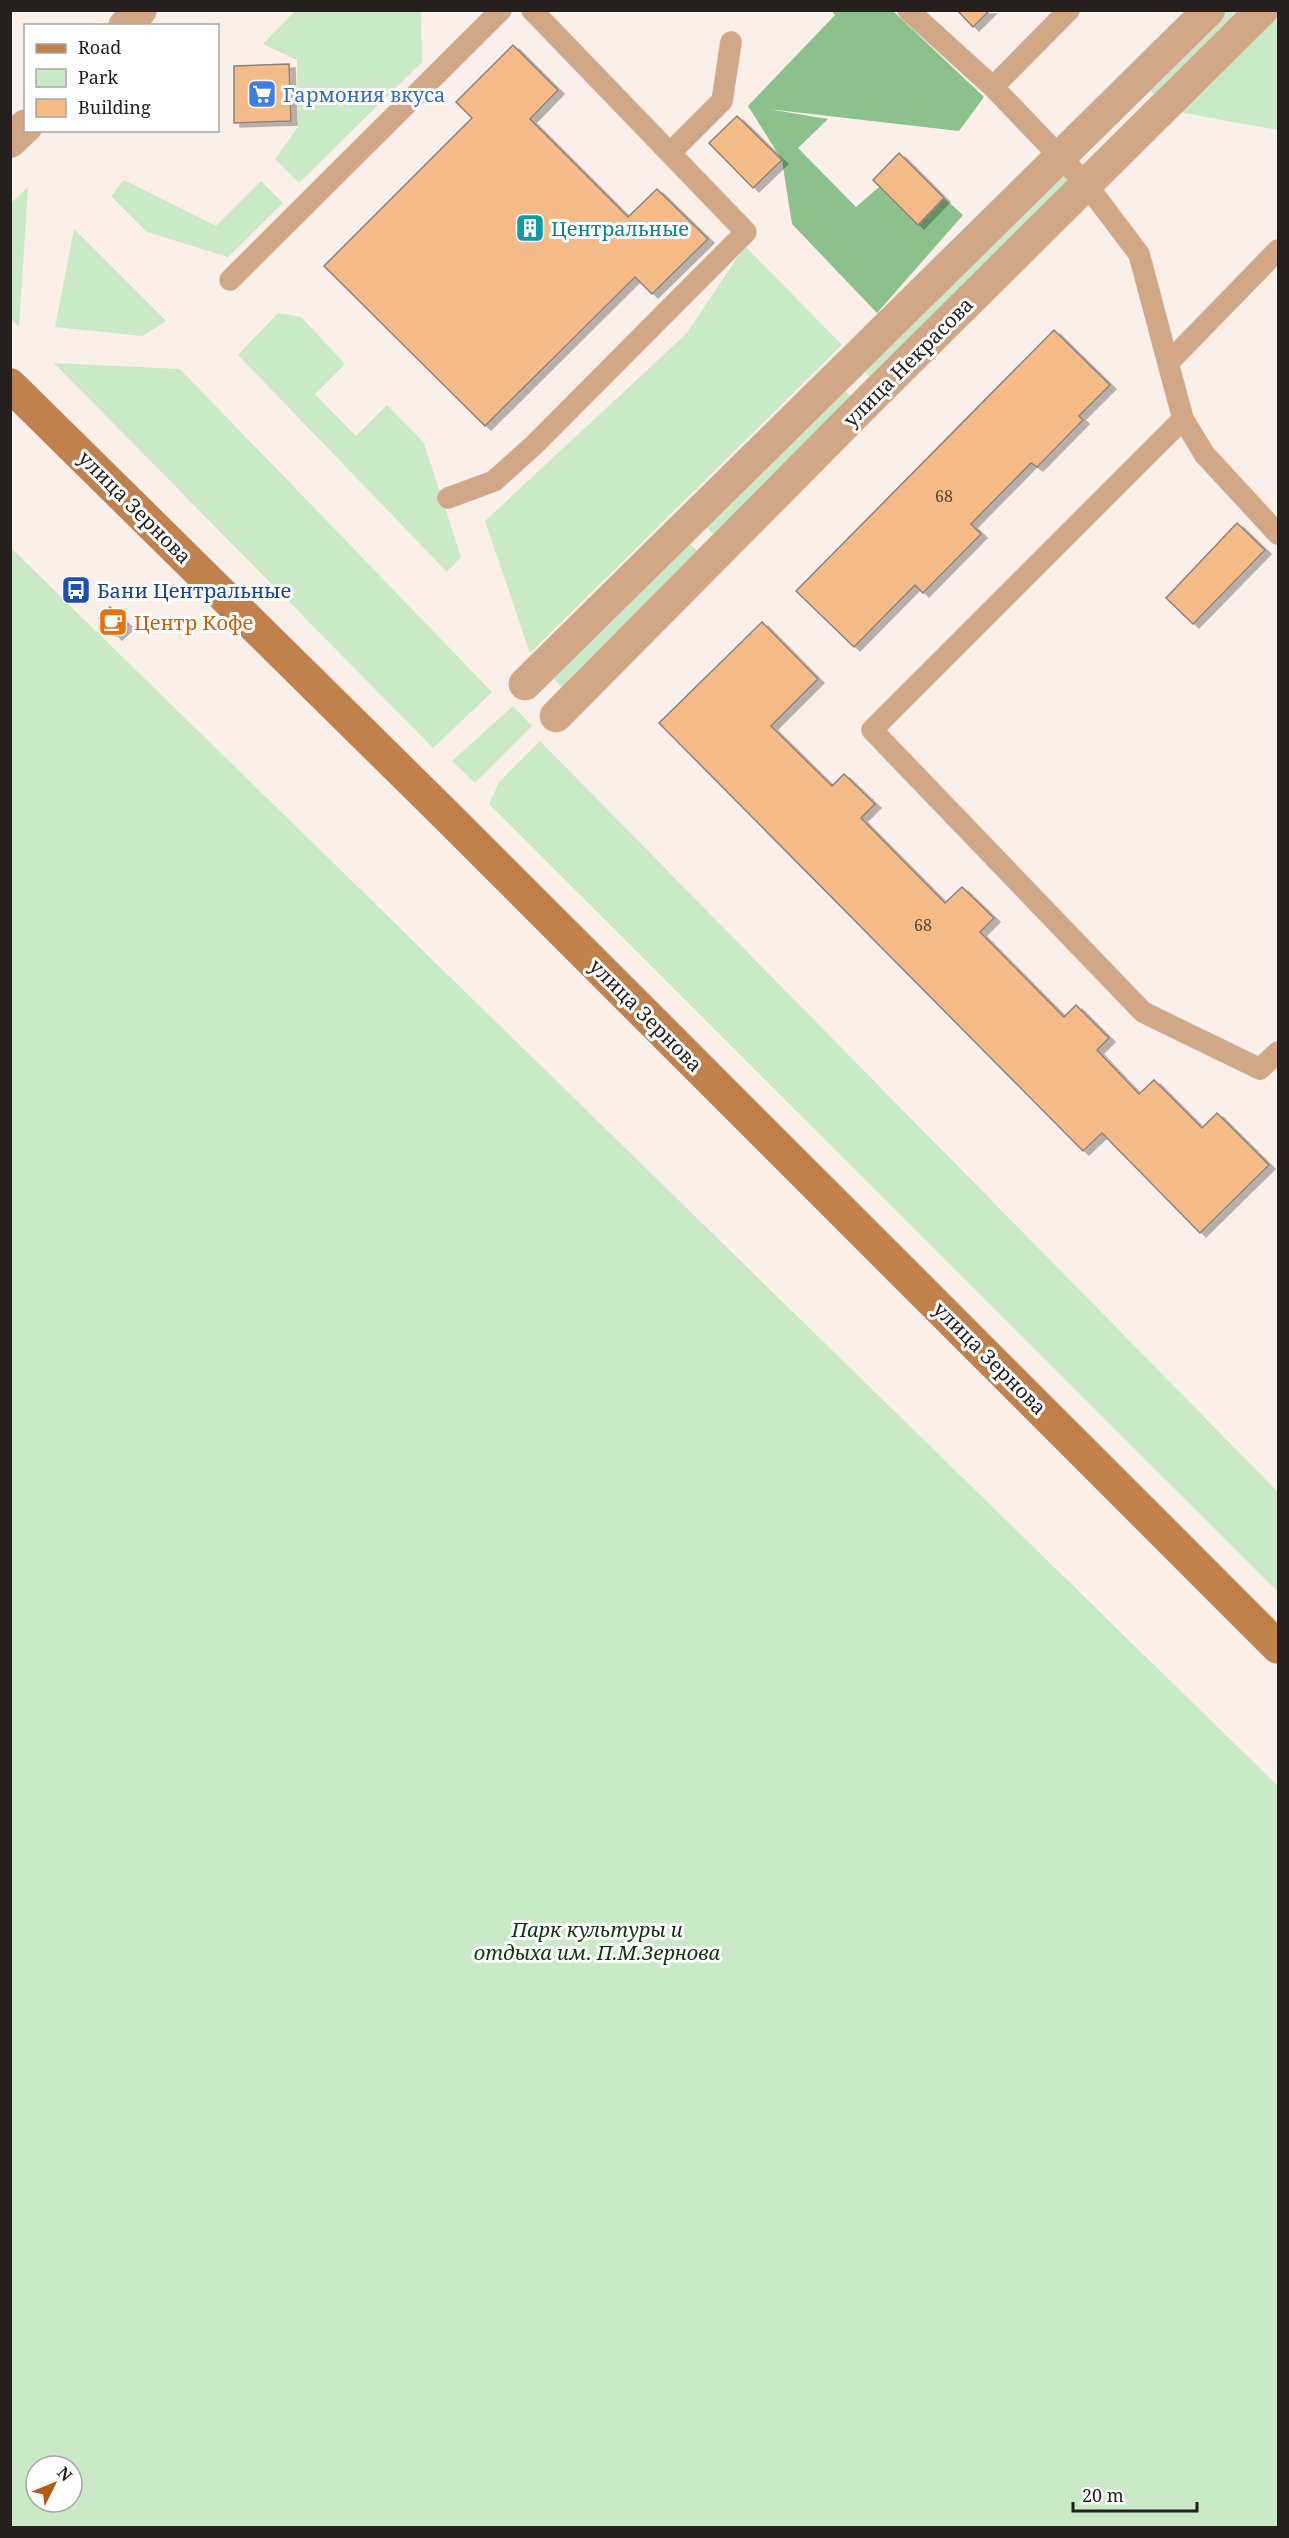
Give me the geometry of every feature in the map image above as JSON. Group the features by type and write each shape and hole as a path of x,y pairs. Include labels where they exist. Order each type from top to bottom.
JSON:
{"main road":[{"name":"улица Зернова","path":"10,385 458,826 1278,1647"}],"street":[{"path":"127,24 140,10"},
{"name":"улица Некрасова","path":"525,684 1209,10"},
{"name":"улица Некрасова","path":"556,716 1262,10"},
{"path":"10,141 24,128"}],"lane":[{"path":"230,280 501,10"},
{"path":"448,498 494,481 535,444 746,232 532,10"},
{"path":"908,10 993,87 1086,184 1139,254 1183,419 1204,454 1278,534"},
{"path":"993,87 1069,10"},
{"path":"670,153 722,101 731,42"},
{"path":"1168,363 1278,250"},
{"path":"1183,419 872,730 1143,1012 1260,1069 1278,1052"}],"green space":[{"path":"296,10 421,11 422,62 299,183 275,159 298,127 297,60 263,44"},
{"path":"831,10 893,11 984,97 959,131 768,109 828,119 798,148 856,207 879,187 918,225 944,198 963,215 877,313 792,224 782,160 748,106 835,15"},
{"path":"1219,11 1250,11 1159,100 1145,85"},
{"path":"1275,11 1278,11 1278,130 1173,111"},
{"path":"1059,165 1078,185 877,384 858,364"},
{"path":"124,180 216,226 261,181 283,203 228,257 147,232 111,196"},
{"path":"28,187 19,327 11,319 11,203"},
{"path":"74,229 166,321 143,336 55,327"},
{"path":"745,246 842,345 530,653 485,521 687,333"},
{"path":"278,313 301,317 345,364 315,394 356,436 387,405 424,443 461,557 447,572 238,355"},
{"path":"54,363 180,369 492,692 433,748"},
{"path":"838,384 857,403 720,541 700,520"},
{"path":"682,536 703,557 569,694 545,670"},
{"name":"Парк культуры и отдыха им. П.М.Зернова","path":"10,547 1278,1786 1278,2527 11,2527"},
{"path":"513,706 532,726 475,783 452,761"},
{"path":"540,741 1278,1492 1278,1592 489,804 499,782"}],"building":[{"path":"957,10 990,10 973,27"},
{"name":"Центральные","path":"513,45 558,90 530,119 628,217 657,189 708,239 652,294 635,277 485,426 324,266 472,118 456,102"},
{"name":"Гармония вкуса","path":"289,64 291,121 234,123 234,66"},
{"path":"737,116 782,160 753,188 709,143"},
{"path":"899,153 944,198 918,225 873,180"},
{"path":"1054,330 1110,385 1079,416 1083,420 1037,467 1031,463 971,524 981,534 923,593 915,585 854,647 796,591"},
{"path":"1237,523 1265,550 1193,624 1166,598"},
{"name":"Центр Кофе","path":"110,607 128,625 116,636 99,618"},
{"path":"762,622 818,679 771,726 832,786 844,774 875,804 861,818 945,903 962,887 994,918 980,932 1064,1017 1076,1005 1109,1038 1097,1050 1139,1094 1154,1080 1202,1128 1217,1113 1269,1165 1200,1233 1102,1133 1083,1151 659,723"}],"place":[{"name":"Гармония вкуса","path":"262,94"},
{"name":"Центральные","path":"530,228"},
{"name":"Бани Центральные","path":"76,590"},
{"name":"Центр Кофе","path":"113,622"}]}
